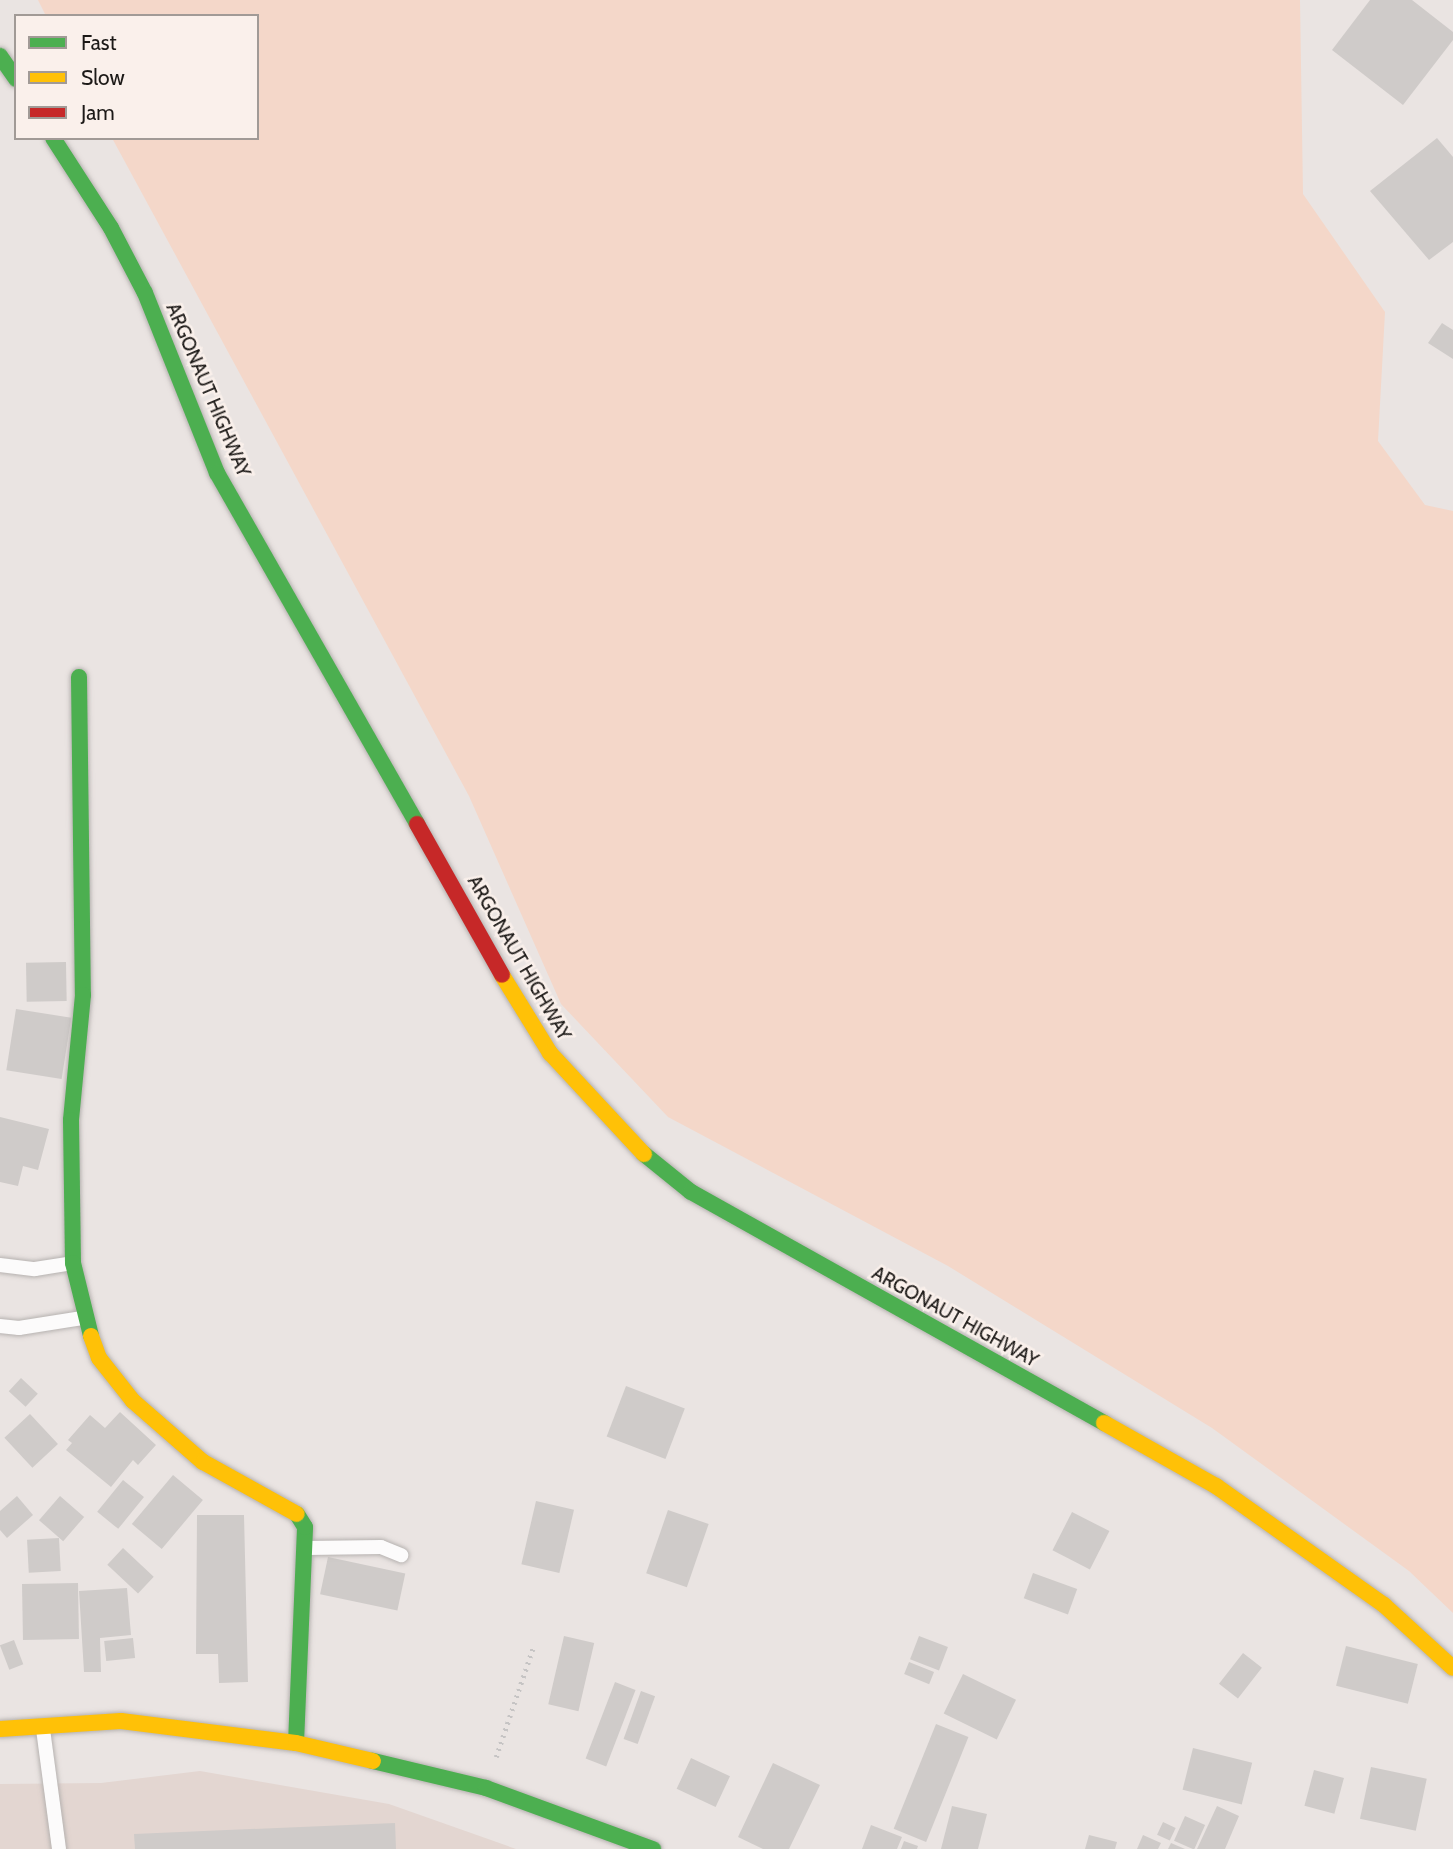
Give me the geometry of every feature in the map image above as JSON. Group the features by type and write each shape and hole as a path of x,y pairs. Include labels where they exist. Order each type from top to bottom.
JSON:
{"main road":[{"path":"0,56 14,76"},
{"name":"ARGONAUT HIGHWAY","path":"54,140 111,228 145,293 217,473 513,994 550,1053 590,1101 632,1146 691,1192 1216,1486 1384,1605 1453,1668"},
{"path":"79,677 83,995 71,1121 73,1263 83,1318 99,1359 133,1401 203,1462 297,1513 304,1527 306,1548 296,1743"},
{"path":"0,1729 42,1723 121,1721 296,1743 486,1788 653,1849"}],"lane":[{"path":"0,1265 35,1269 73,1263"},
{"path":"0,1325 19,1328 83,1318"},
{"path":"306,1548 381,1547 401,1555"},
{"path":"42,1723 59,1849"}],"path":[{"path":"486,1788 533,1648"}],"shaded area":[{"path":"38,0 1300,0 1303,194 1385,312 1378,441 1425,505 1453,511 1453,1613 1409,1571 1212,1428 948,1266 668,1117 561,1004 469,796 113,140 259,140 259,14 45,14"},
{"path":"200,1771 389,1804 516,1849 0,1849 0,1784 101,1783"}],"building":[{"path":"1370,0 1412,0 1453,32 1453,40 1403,105 1332,50"},
{"path":"1437,138 1453,157 1453,242 1429,260 1370,191"},
{"path":"1442,323 1453,330 1453,359 1428,343"},
{"path":"66,962 67,1001 27,1002 26,963"},
{"path":"16,1009 71,1018 62,1079 6,1070"},
{"path":"0,1117 49,1129 38,1170 23,1166 18,1186 0,1182"},
{"path":"21,1378 38,1394 26,1407 9,1391"},
{"path":"626,1386 685,1409 665,1459 607,1436"},
{"path":"120,1412 156,1445 138,1465 133,1460 111,1487 66,1450 72,1443 68,1440 90,1415 105,1428"},
{"path":"30,1414 58,1444 32,1468 4,1438"},
{"path":"173,1475 203,1500 162,1549 132,1524"},
{"path":"123,1480 144,1497 118,1529 97,1512"},
{"path":"17,1496 33,1515 7,1538 0,1530 0,1511"},
{"path":"60,1496 84,1517 63,1541 39,1520"},
{"path":"536,1501 574,1510 559,1573 521,1564"},
{"path":"668,1510 709,1524 687,1587 646,1573"},
{"path":"1072,1512 1109,1531 1090,1569 1052,1550"},
{"path":"197,1515 244,1515 248,1682 219,1683 218,1654 196,1654"},
{"path":"59,1538 61,1571 29,1573 27,1540"},
{"path":"123,1548 154,1577 138,1593 107,1565"},
{"path":"328,1557 405,1573 397,1611 320,1594"},
{"path":"1033,1573 1077,1589 1068,1614 1024,1598"},
{"path":"78,1583 79,1639 23,1640 22,1584"},
{"path":"127,1588 131,1635 100,1638 101,1672 84,1672 79,1591"},
{"path":"564,1636 594,1643 578,1711 548,1704"},
{"path":"919,1636 948,1647 939,1670 910,1659"},
{"path":"133,1638 135,1658 106,1661 104,1641"},
{"path":"14,1640 23,1664 9,1670 0,1645"},
{"path":"1346,1646 1418,1664 1408,1704 1336,1686"},
{"path":"1243,1653 1262,1668 1238,1699 1219,1684"},
{"path":"909,1662 934,1672 929,1684 904,1674"},
{"path":"963,1674 1016,1700 997,1739 944,1714"},
{"path":"615,1682 636,1690 606,1766 586,1759"},
{"path":"641,1691 655,1696 638,1744 624,1739"},
{"path":"936,1724 968,1737 926,1842 894,1829"},
{"path":"1193,1748 1252,1763 1242,1804 1183,1790"},
{"path":"691,1758 730,1776 716,1807 677,1789"},
{"path":"773,1763 820,1785 789,1849 763,1849 738,1837"},
{"path":"1371,1767 1427,1779 1416,1831 1360,1819"},
{"path":"1314,1770 1344,1778 1334,1814 1304,1806"},
{"path":"952,1806 987,1814 978,1849 941,1849"},
{"path":"1217,1806 1239,1816 1225,1849 1197,1849"},
{"path":"1185,1816 1205,1825 1194,1849 1174,1841"},
{"path":"1163,1822 1176,1828 1170,1841 1157,1835"},
{"path":"395,1823 396,1849 135,1849 134,1834"},
{"path":"871,1825 902,1837 897,1849 862,1849"},
{"path":"1089,1835 1117,1842 1115,1849 1085,1849"},
{"path":"1143,1835 1161,1843 1158,1849 1137,1849"},
{"path":"904,1841 918,1846 917,1849 901,1849"},
{"path":"1171,1843 1185,1849 1168,1849"}],"traffic: fast":[{"path":"0,56 14,76"},
{"path":"54,140 111,228 145,293 217,473 417,824"},
{"path":"79,677 83,995 71,1120 73,1263 91,1336"},
{"path":"644,1154 691,1192 1104,1423"},
{"path":"296,1743 305,1527 297,1514"},
{"path":"373,1761 486,1788 653,1849"}],"traffic: slow":[{"path":"502,975 550,1053 644,1154"},
{"path":"91,1336 99,1358 133,1401 203,1462 297,1514"},
{"path":"1104,1423 1216,1486 1384,1605 1453,1668"},
{"path":"0,1729 121,1721 296,1743 373,1761"}],"traffic: jam":[{"path":"417,824 502,975"}]}
